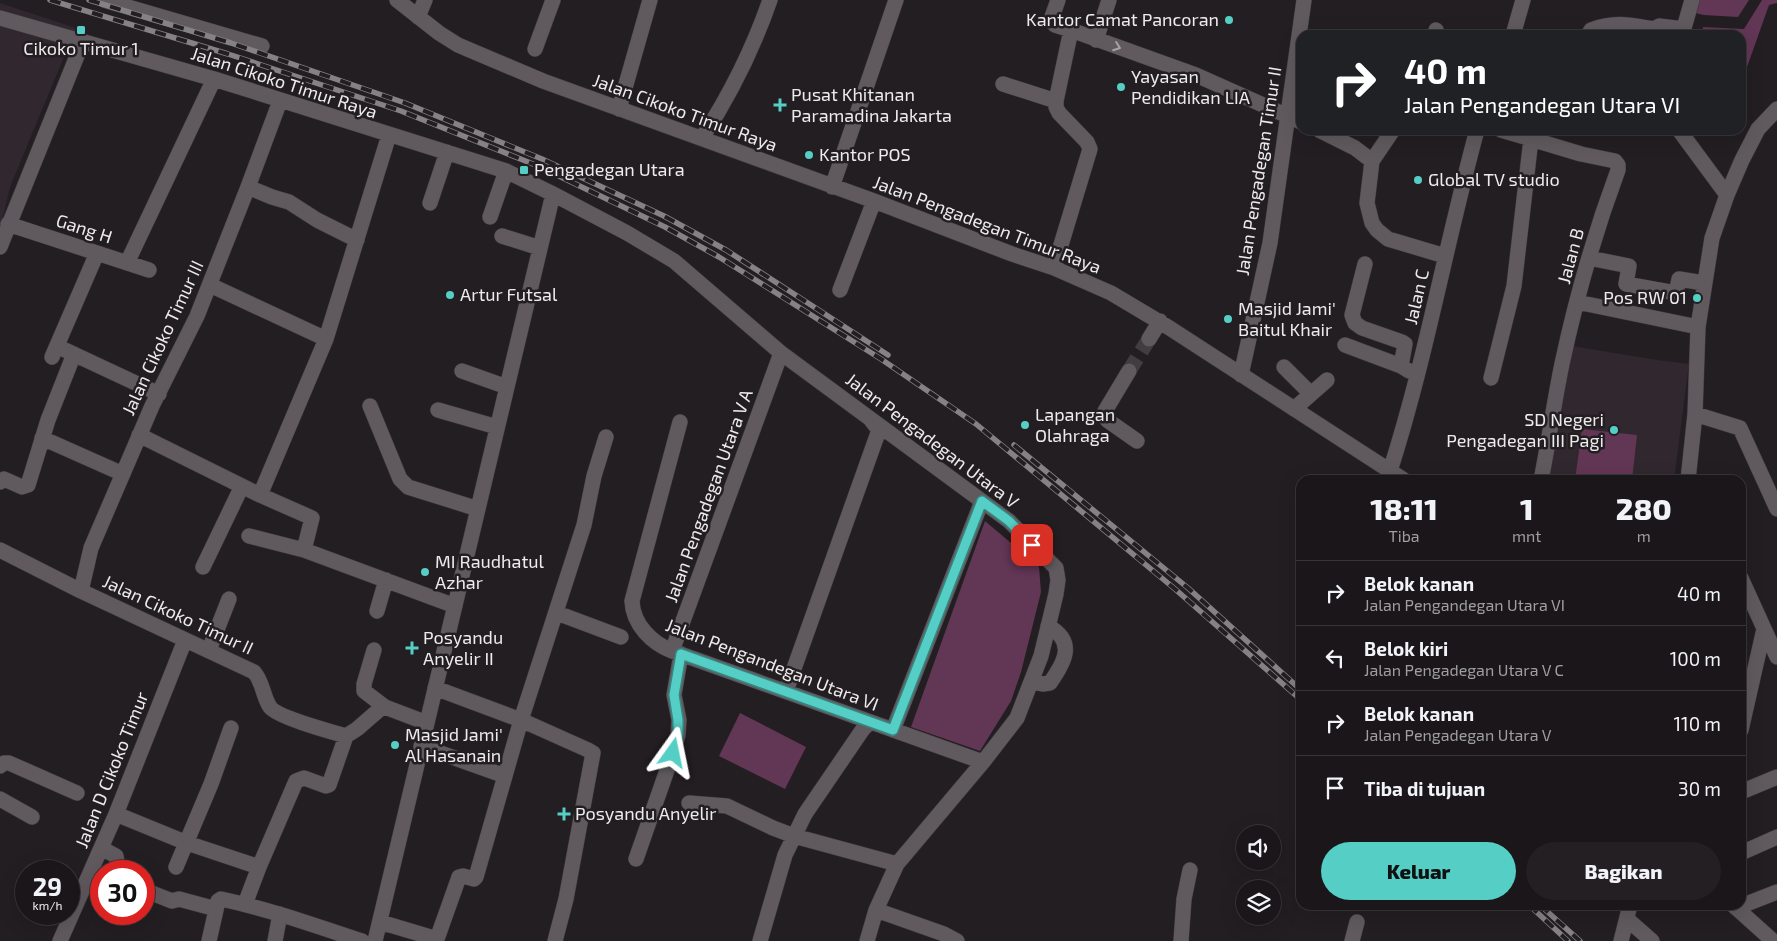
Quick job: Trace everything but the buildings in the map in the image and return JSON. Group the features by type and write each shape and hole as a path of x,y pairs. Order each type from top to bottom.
{"street":[{"path":"104,0 262,46"},
{"name":"Jalan Cikoko Timur Raya","path":"397,0 439,33 458,44 543,81 832,187"},
{"path":"418,17 425,0"},
{"path":"535,49 553,0"},
{"path":"619,109 650,0"},
{"path":"702,138 730,93 759,30 770,0"},
{"path":"832,187 896,0"},
{"path":"1058,0 1052,17 1052,22 1055,25 1196,76 1294,120"},
{"path":"1096,40 1109,0"},
{"name":"Jalan Pengadegan Timur II","path":"1302,30 1304,0"},
{"path":"1514,30 1523,0"},
{"path":"1684,30 1692,0"},
{"name":"Jalan Cikoko Timur Raya","path":"0,18 214,79 447,152 506,171 553,194"},
{"path":"1591,30 1608,24 1626,24 1654,29 1659,26 1675,30"},
{"path":"1054,268 1090,150 1088,142 1059,113 1056,107 1071,30"},
{"path":"0,247 83,42"},
{"path":"127,263 214,79"},
{"path":"1003,84 1056,101"},
{"name":"Jalan Pengadegan Timur II","path":"1241,375 1270,243 1294,120 1296,96"},
{"name":"Jalan Cikoko Timur III","path":"81,591 91,548 139,435 193,325 210,285 280,101"},
{"path":"1689,475 1695,414 1698,327 1712,238 1742,160 1758,129 1777,109"},
{"path":"260,495 326,339 389,135"},
{"path":"1329,135 1355,148 1372,161"},
{"path":"1390,135 1372,161 1367,203 1372,223 1388,239 1445,256"},
{"name":"Jalan C","path":"1390,471 1417,379 1445,256 1476,135"},
{"name":"Jalan B","path":"1518,135 1581,154 1614,161 1618,165 1618,170 1601,215 1562,362 1542,475"},
{"path":"1683,135 1727,195"},
{"path":"1491,378 1514,286 1531,139"},
{"path":"430,203 447,152"},
{"path":"490,217 506,171"},
{"path":"248,187 289,202 316,220 357,240"},
{"name":"Jalan Pengadegan Timur Raya","path":"832,187 1054,268 1110,293 1160,321 1396,475"},
{"path":"375,941 553,194"},
{"name":"Jalan Pengadegan Utara V","path":"553,194 627,232 674,261 781,353 1009,521 1056,568 1058,580 1041,656 1017,718 983,762 897,864 876,910 867,941"},
{"path":"840,290 874,201"},
{"name":"Gang H","path":"8,224 149,270"},
{"path":"502,236 540,248"},
{"path":"97,253 54,352 74,354 159,394"},
{"path":"1589,258 1629,266 1626,284 1676,293 1679,279 1704,283"},
{"path":"1366,264 1352,315 1355,323 1362,328 1405,344 1402,366"},
{"path":"210,285 326,339"},
{"path":"1577,302 1698,327"},
{"path":"1149,339 1160,321"},
{"path":"1345,345 1402,366 1417,379"},
{"name":"Jalan Pengadegan Utara V A","path":"636,859 678,735 674,695 677,653 781,353"},
{"path":"0,482 4,479 22,487 27,486 42,438 74,354"},
{"path":"1284,368 1311,394"},
{"path":"1129,370 1105,411 1105,416 1107,420 1137,441"},
{"path":"462,372 507,387"},
{"path":"1294,409 1327,380"},
{"path":"370,406 403,484 478,509"},
{"path":"438,410 497,427"},
{"path":"1695,414 1740,428 1777,509"},
{"path":"786,692 879,430 870,418"},
{"name":"Jalan Pengandegan Utara VI","path":"680,422 632,601 635,614 648,637 659,646 677,653 983,762"},
{"path":"139,435 260,495 312,518 304,550"},
{"path":"380,922 435,939 438,938 459,877 463,876 474,879 476,877 521,720 584,525 594,476 606,437"},
{"path":"42,438 123,474"},
{"path":"203,567 242,486"},
{"path":"893,730 982,501"},
{"path":"249,536 304,550 455,606"},
{"name":"Jalan Cikoko Timur II","path":"0,550 81,591 254,672 259,677 267,702 274,711 346,736"},
{"path":"377,611 386,580"},
{"path":"1746,589 1777,657"},
{"path":"209,650 228,599"},
{"path":"557,613 621,637"},
{"path":"1032,682 1050,684 1062,666 1066,649 1064,640 1057,631 1048,626"},
{"path":"1746,708 1764,629"},
{"name":"Jalan D Cikoko Timur","path":"60,941 116,814 185,640"},
{"path":"374,650 364,684 364,691 385,708 427,723"},
{"path":"435,688 521,720 590,750 593,756 566,899 555,941"},
{"path":"245,904 296,781 304,778 328,786 346,736 380,709 385,708"},
{"path":"760,941 785,855 805,814 863,729 870,722"},
{"path":"176,867 232,728"},
{"path":"421,746 505,776"},
{"path":"0,766 4,763 9,763 77,793"},
{"path":"1746,790 1777,777"},
{"path":"0,799 32,816"},
{"path":"690,803 727,806 772,828 794,836 897,864"},
{"path":"116,814 187,843 259,867"},
{"path":"1746,850 1777,837"},
{"path":"101,848 116,856 117,860"},
{"path":"1181,941 1190,870"},
{"path":"1746,903 1777,892"},
{"path":"155,894 172,901 179,899 218,904 245,904 362,941"},
{"path":"209,941 218,904"},
{"path":"876,910 944,934 957,941"},
{"path":"1738,910 1773,941"},
{"path":"1621,941 1628,912"},
{"path":"1628,912 1652,941"},
{"path":"275,941 280,914"},
{"path":"1352,941 1357,922"}],"shaded area":[{"path":"1700,0 1749,0 1738,17 1695,13"},
{"path":"1762,0 1777,0 1777,3 1769,5 1746,70 1746,30 1703,30 1703,27 1744,29"},
{"path":"0,3 76,28 10,187 0,230"},
{"name":"SD Negeri Pengadegan III Pagi","path":"1560,344 1689,364 1675,475 1543,475"},
{"path":"1582,429 1637,435 1633,475 1576,475"},
{"path":"985,521 1039,567 1041,592 1021,672 1011,701 980,751 911,727"},
{"path":"740,713 806,747 785,789 719,756"}],"tunnel":[{"path":"1129,371 1149,339"}],"railway":[{"path":"50,0 228,54 401,111 538,166 665,227 719,257 881,359 976,424 1175,589 1296,696"},
{"path":"89,0 231,43 405,103 542,159 664,216 726,250 888,355"},
{"path":"1014,445 1188,588 1296,685"},
{"path":"1534,910 1568,941"},
{"path":"1546,910 1580,941"}],"place":[{"name":"Kantor Camat Pancoran","path":"1229,20"},
{"name":"Cikoko Timur 1","path":"81,30"},
{"name":"Yayasan Pendidikan LIA","path":"1121,87"},
{"name":"Pusat Khitanan Paramadina Jakarta","path":"780,105"},
{"name":"Kantor POS","path":"809,155"},
{"name":"Pengadegan Utara","path":"524,170"},
{"name":"Global TV studio","path":"1418,180"},
{"name":"Artur Futsal","path":"450,295"},
{"name":"Pos RW 01","path":"1697,298"},
{"name":"Masjid Jami' Baitul Khair","path":"1228,319"},
{"name":"Lapangan Olahraga","path":"1025,425"},
{"name":"SD Negeri Pengadegan III Pagi","path":"1614,430"},
{"name":"MI Raudhatul Azhar","path":"425,572"},
{"name":"Posyandu Anyelir II","path":"412,648"},
{"name":"Masjid Jami' Al Hasanain","path":"395,745"},
{"name":"Posyandu Anyelir","path":"564,814"}],"route":[{"path":"673,753 678,735 674,695 681,654 893,730 982,501 1009,521 1032,545"}]}
